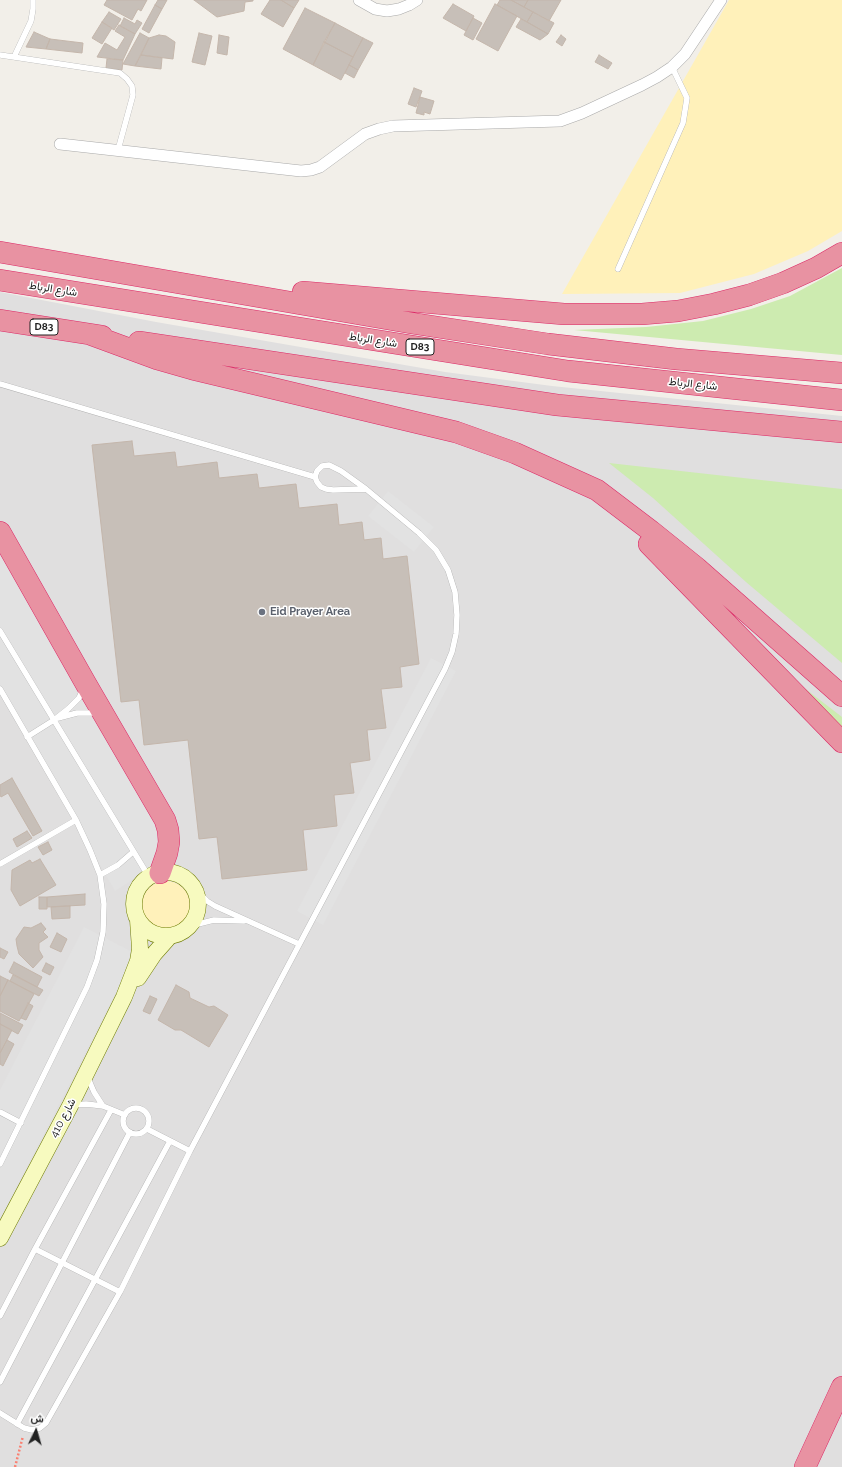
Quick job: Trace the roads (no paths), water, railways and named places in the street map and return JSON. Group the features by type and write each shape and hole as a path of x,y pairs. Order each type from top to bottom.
{"highway":[{"path":"0,252 411,323 548,344 676,359 842,373"},
{"path":"172,281 564,314 642,314 678,311 749,295 783,283 816,268 842,253"},
{"name":"شارع الرباط","path":"0,280 568,371 842,400"},
{"name":"D83","path":"0,320 557,405 842,432"},
{"path":"89,334 157,359 192,369 456,432 515,453 597,490 651,531 696,568 842,696"},
{"path":"597,490 842,742"},
{"path":"0,532 165,820 169,842 167,853 154,875"},
{"path":"805,1467 842,1387"},
{"path":"817,1442 842,1404"}],"street":[{"path":"358,0 375,9 387,11 399,9 417,0"},
{"path":"60,144 292,171 311,170 320,167 365,134 379,128 393,126 560,121 582,113 642,85 672,67 685,54 720,0"},
{"path":"170,872 180,875 194,888 198,898 198,908 195,918 190,926 181,933 170,936 158,935 147,929 138,920 135,909 135,896 140,886 154,875 170,872"},
{"name":"شارع 410","path":"0,1238 70,1106 124,997 138,961 140,949 138,920"},
{"name":"شارع 410","path":"124,997 154,954 170,936"}],"lane":[{"path":"14,57 31,21 33,0"},
{"path":"0,55 120,73 127,78 132,86 133,95 118,150"},
{"path":"618,269 683,123 687,98 672,67"},
{"path":"0,384 315,477"},
{"path":"0,1413 24,1428 32,1430 40,1428 46,1423 120,1292 190,1151 445,669 452,652 456,634 457,616 455,592 448,570 436,550 419,533 366,489 341,471 328,464 322,466 317,471 315,477 316,482 326,489 366,489"},
{"path":"0,631 133,852 154,875"},
{"path":"27,737 54,720 79,698 86,684"},
{"path":"0,689 76,820 100,875 104,904 103,932 97,960 87,987 0,1164"},
{"path":"54,720 77,713 95,712 104,714"},
{"path":"0,864 76,820"},
{"path":"100,875 118,865 133,852"},
{"path":"194,888 215,906 299,944"},
{"path":"190,926 214,920 250,921"},
{"path":"86,1073 94,1092 103,1106"},
{"path":"70,1106 86,1104 103,1106 125,1115"},
{"path":"136,1108 145,1111 149,1119 147,1128 139,1134 130,1132 126,1129 124,1124 125,1115 131,1109 136,1108"},
{"path":"0,1316 111,1110"},
{"path":"0,1112 21,1123"},
{"path":"147,1128 190,1151"},
{"path":"0,1382 130,1132"},
{"path":"17,1424 96,1280 170,1140"},
{"path":"35,1249 120,1292"}],"place":[{"name":"Eid Prayer Area","path":"262,612"}]}
